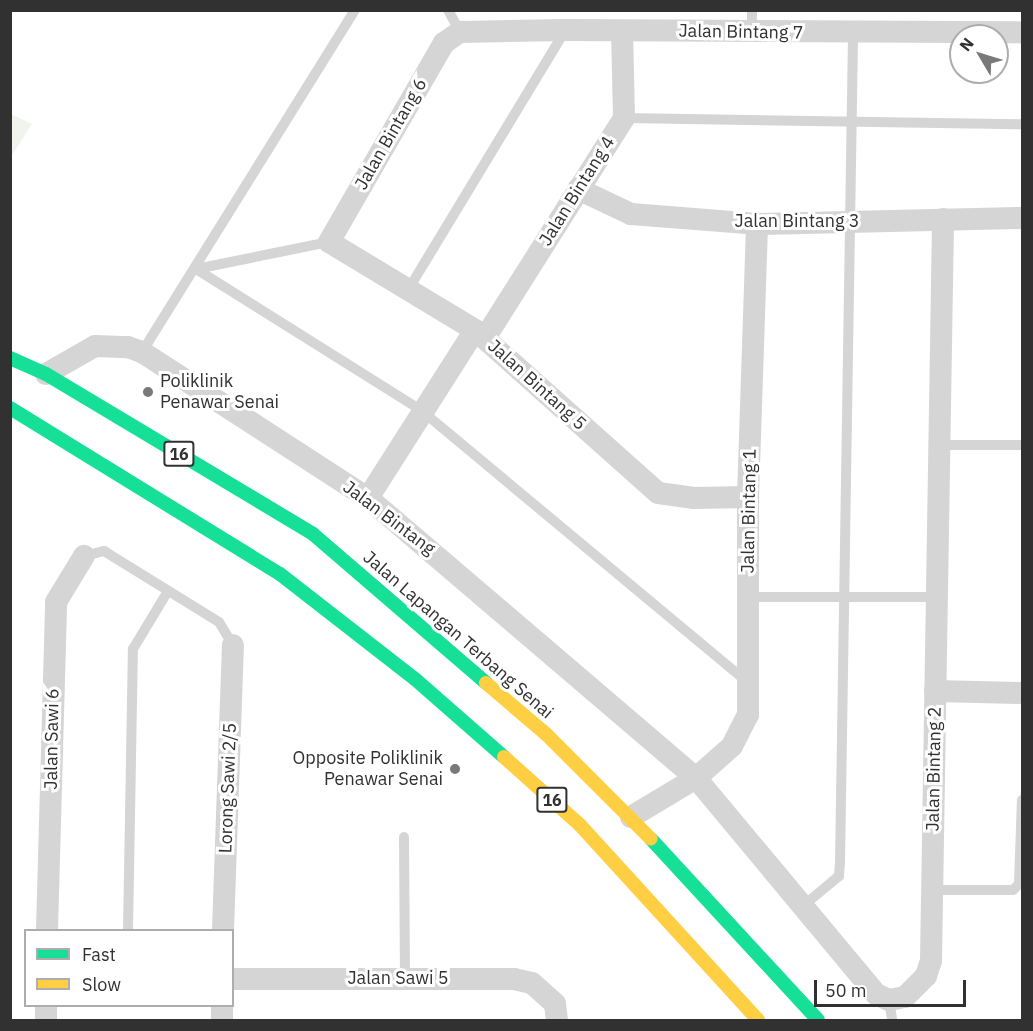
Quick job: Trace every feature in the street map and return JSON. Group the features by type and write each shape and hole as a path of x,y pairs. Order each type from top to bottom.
{"highway":[{"path":"10,344 46,374"},
{"name":"Jalan Lapangan Terbang Senai","path":"10,358 46,374 313,534 490,683 631,817 818,1020"},
{"name":"16","path":"10,408 116,470 280,574 470,725 585,831 758,1020"},
{"path":"21,433 116,470"}],"street":[{"name":"Jalan Bintang 7","path":"460,32 622,31 752,21 853,33 1023,32"},
{"name":"Jalan Bintang 4","path":"368,498 422,411 480,334 624,118 622,31"},
{"name":"Jalan Bintang 6","path":"329,242 444,43 460,32"},
{"name":"Jalan Bintang 3","path":"578,189 631,214 756,224 1023,218"},
{"name":"Jalan Bintang 2","path":"696,778 891,1010 926,976 931,962 943,219"},
{"name":"Jalan Bintang 1","path":"631,817 696,778 732,746 748,715 748,497 756,224"},
{"name":"Jalan Bintang 5","path":"329,242 480,334 658,493 694,498 748,497"},
{"name":"Jalan Bintang","path":"46,374 95,346 128,347 142,352 368,498 696,778"},
{"name":"Jalan Sawi 6","path":"47,929 56,602 84,556"},
{"name":"Lorong Sawi 2/5","path":"223,929 233,645"},
{"path":"935,691 1023,693"},
{"name":"Jalan Sawi 5","path":"234,979 405,976 514,979 532,983 556,1012"}],"lane":[{"path":"142,352 196,269 355,10"},
{"path":"448,10 460,32"},
{"path":"408,290 565,30"},
{"path":"803,906 839,876 846,597 848,221 853,33"},
{"path":"624,118 852,124 1023,124"},
{"path":"196,269 329,242"},
{"path":"196,269 422,411 749,684"},
{"path":"939,446 1023,445"},
{"path":"84,556 104,551 219,622 233,645"},
{"path":"128,929 133,649 168,591"},
{"path":"748,597 937,597"},
{"path":"932,890 1013,890 1020,884 1023,800"},
{"path":"404,837 405,976"}],"shaded area":[{"path":"11,114 32,124 11,157"}],"traffic: fast":[{"path":"10,358 46,374 313,534 486,683"},
{"path":"10,408 280,574 415,679 504,757"},
{"path":"651,839 818,1020"}],"traffic: slow":[{"path":"486,683 546,734 651,839"},
{"path":"504,757 580,825 758,1020"}],"place":[{"name":"Poliklinik Penawar Senai","path":"148,392"},
{"name":"Opposite Poliklinik Penawar Senai","path":"455,769"}]}
